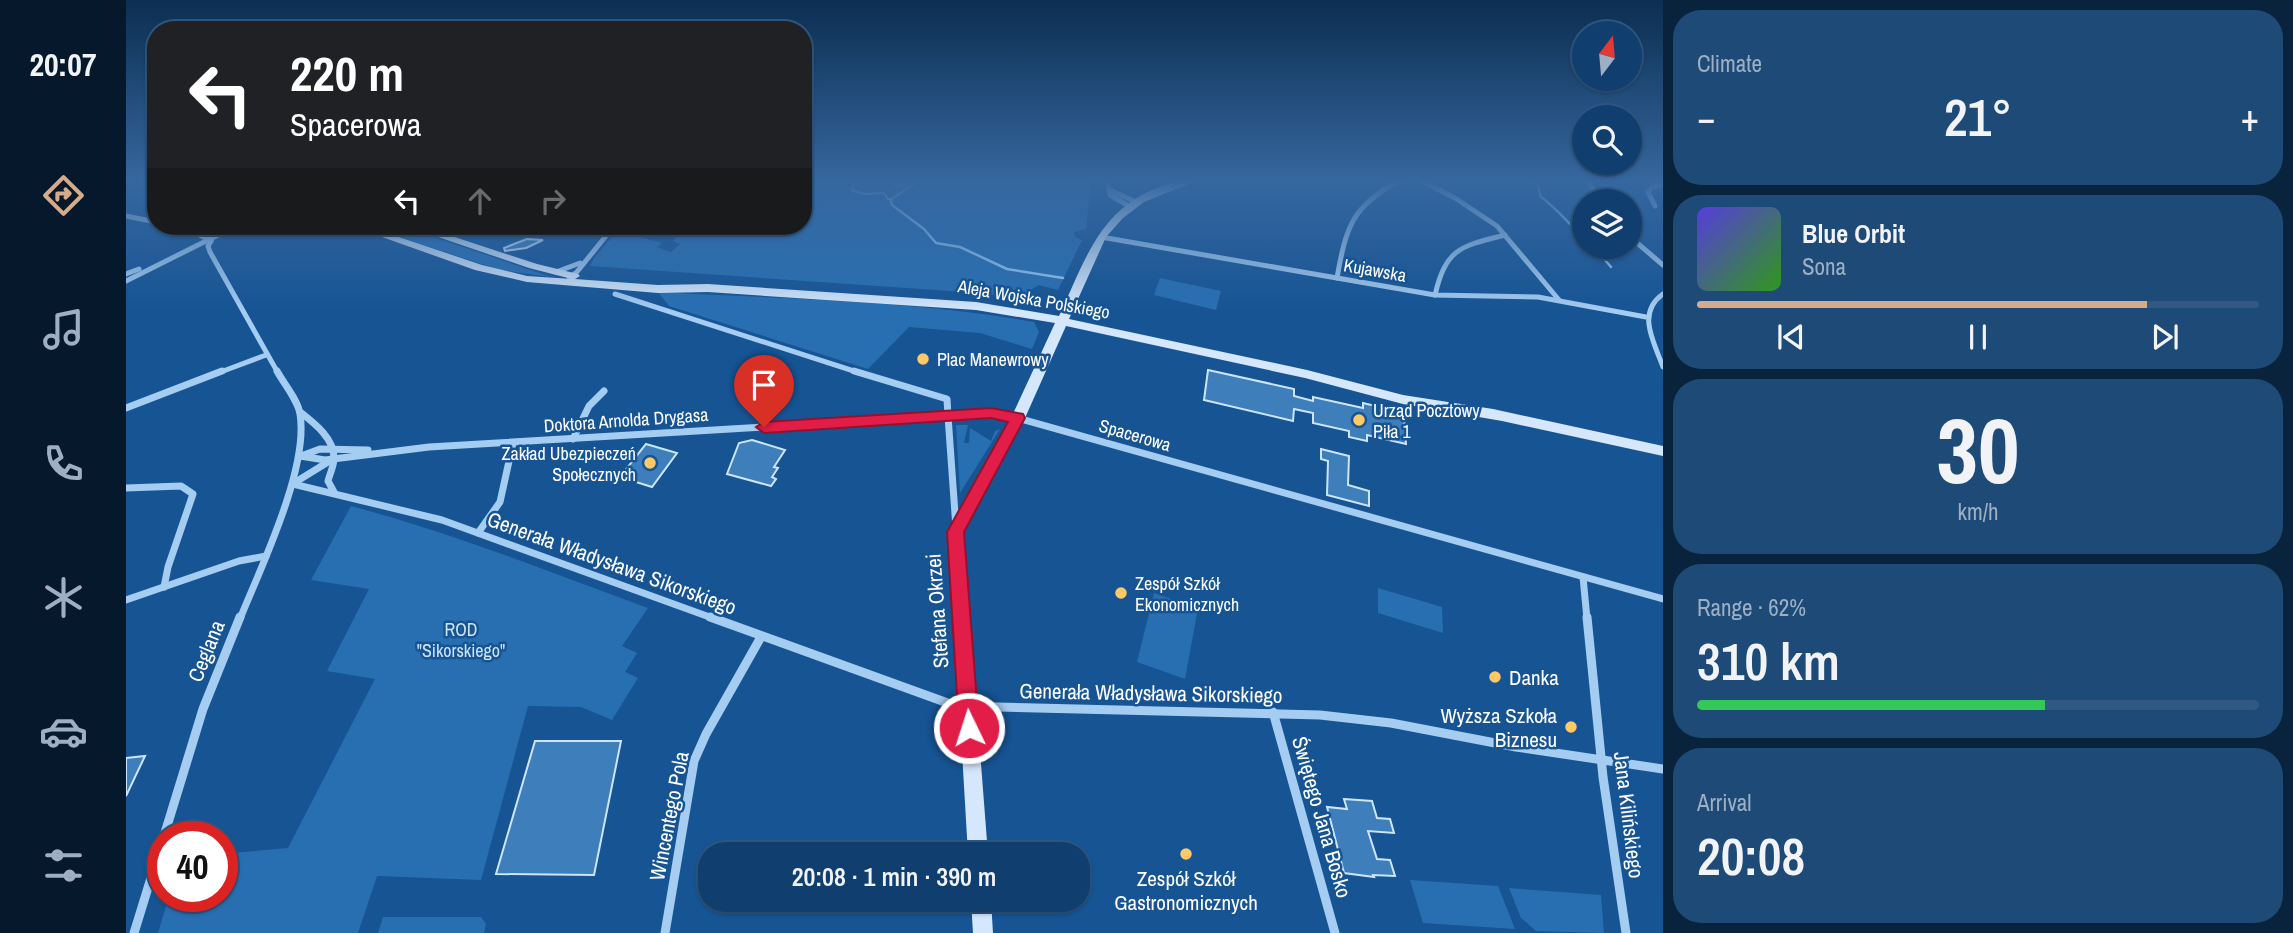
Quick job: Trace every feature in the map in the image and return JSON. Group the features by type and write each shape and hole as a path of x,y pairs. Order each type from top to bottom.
{"main road":[{"name":"Stefana Okrzei","path":"977,842 956,532 1018,418 1061,320 1101,237 1110,225"},
{"name":"Aleja Wojska Polskiego","path":"383,235 488,270 658,289 708,288"},
{"name":"Aleja Wojska Polskiego","path":"436,235 553,277 573,275 708,288 966,304 1061,320 1307,374 1410,400 1501,416 1663,451"},
{"path":"982,912 983,933"}],"street":[{"path":"1337,278 1345,242 1353,225"},
{"path":"1492,225 1505,234 1560,301"},
{"path":"1435,295 1446,259 1453,250 1505,234"},
{"path":"200,235 211,241"},
{"path":"126,281 221,235"},
{"path":"573,275 606,235"},
{"name":"Kujawska","path":"1101,237 1435,295 1538,297 1646,317"},
{"path":"126,274 183,248 211,241"},
{"path":"211,241 208,246 210,252 266,355 300,412 315,424 333,449 334,459 328,479 334,492"},
{"path":"1642,247 1663,265"},
{"path":"553,277 581,263"},
{"path":"615,294 819,361 947,399 948,416"},
{"path":"1663,294 1650,303 1646,317 1663,367"},
{"path":"126,408 266,355"},
{"path":"573,439 589,406 604,391"},
{"name":"Ceglana","path":"168,821 203,709 293,484 300,456 300,412"},
{"name":"Spacerowa","path":"948,416 991,413 1018,418 1663,599"},
{"name":"Doktora Arnolda Drygasa","path":"300,456 316,450 390,450 948,416"},
{"name":"Stefana Okrzei","path":"948,416 956,532"},
{"path":"478,533 500,502 513,443"},
{"name":"Doktora Arnolda Drygasa","path":"334,459 390,450"},
{"path":"300,456 313,460 334,459"},
{"path":"293,484 334,459"},
{"name":"Generała Władysława Sikorskiego","path":"293,484 425,514 942,702 968,707 1273,712 1391,723 1516,747 1663,769"},
{"path":"126,488 181,486 193,494 167,567 164,587"},
{"path":"126,600 246,559 266,556"},
{"name":"Jana Kilińskiego","path":"1583,577 1602,759 1626,933"},
{"name":"Wincentego Pola","path":"665,933 694,761 706,734 761,637"},
{"name":"Świętego Jana Bosko","path":"1273,712 1335,933"},
{"name":"Ceglana","path":"134,933 147,890"}],"green space":[{"path":"812,225 1086,225 1086,229 1074,232 1075,237 1082,240 1058,290 1039,285 1032,289 1028,300 979,293 590,266 614,235 632,235 662,243 657,247 671,252 680,244 673,241 677,235 812,235"},
{"path":"393,235 427,235 551,277 500,270"},
{"path":"1160,278 1221,291 1216,310 1154,295"},
{"path":"658,292 846,301 941,309 1034,322 1039,332 1032,349 980,333 909,327 868,369 669,306"},
{"path":"956,425 968,425 964,443 969,443 970,428 991,441 995,431 1000,429 960,493"},
{"name":"ROD \"Sikorskiego\"","path":"351,506 389,517 464,541 648,608 622,646 637,653 625,672 638,678 612,720 581,707 528,706 481,880 377,876 358,933 158,933 164,912 238,912 238,853 288,848 375,679 327,671 369,589 311,580"},
{"path":"1378,588 1442,607 1443,633 1378,613"},
{"path":"1154,593 1198,608 1185,679 1137,662"},
{"path":"1410,880 1498,886 1515,929 1423,923"},
{"path":"1509,888 1601,895 1604,933 1536,931 1521,918"},
{"path":"383,917 481,917 486,924 484,933 378,933"}],"building":[{"path":"527,239 543,240 526,248 505,251 504,248"},
{"path":"1208,370 1294,389 1294,396 1313,401 1313,397 1363,408 1363,403 1384,408 1384,413 1404,418 1406,444 1367,435 1367,441 1349,437 1349,431 1313,423 1313,413 1294,409 1293,421 1204,400"},
{"path":"752,440 785,450 774,467 778,468 772,477 776,479 771,486 727,474 739,443"},
{"name":"Zakład Ubezpieczeń Społecznych","path":"646,444 677,453 652,487 620,477"},
{"path":"1321,449 1349,456 1348,485 1369,491 1369,506 1327,495 1328,461 1321,459"},
{"path":"535,741 621,741 594,875 496,874"},
{"path":"145,756 126,796 126,758"},
{"path":"1344,799 1372,801 1377,818 1390,819 1394,833 1368,831 1377,859 1390,860 1395,876 1373,875 1374,877 1344,873 1327,807 1347,809"}],"waterway":[{"path":"918,225 936,243 960,247 1007,269 1063,278"},
{"path":"1604,259 1611,267"}],"place":[{"name":"Plac Manewrowy","path":"923,359"},
{"name":"Urząd Pocztowy Piła 1","path":"1359,420"},
{"name":"Zakład Ubezpieczeń Społecznych","path":"650,463"},
{"name":"Zespół Szkół Ekonomicznych","path":"1121,593"},
{"name":"Danka","path":"1495,677"},
{"name":"Wyższa Szkoła Biznesu","path":"1571,727"},
{"name":"Zespół Szkół Gastronomicznych","path":"1186,854"}],"route":[{"path":"764,427 991,413 1018,418 956,532 969,728"}]}
